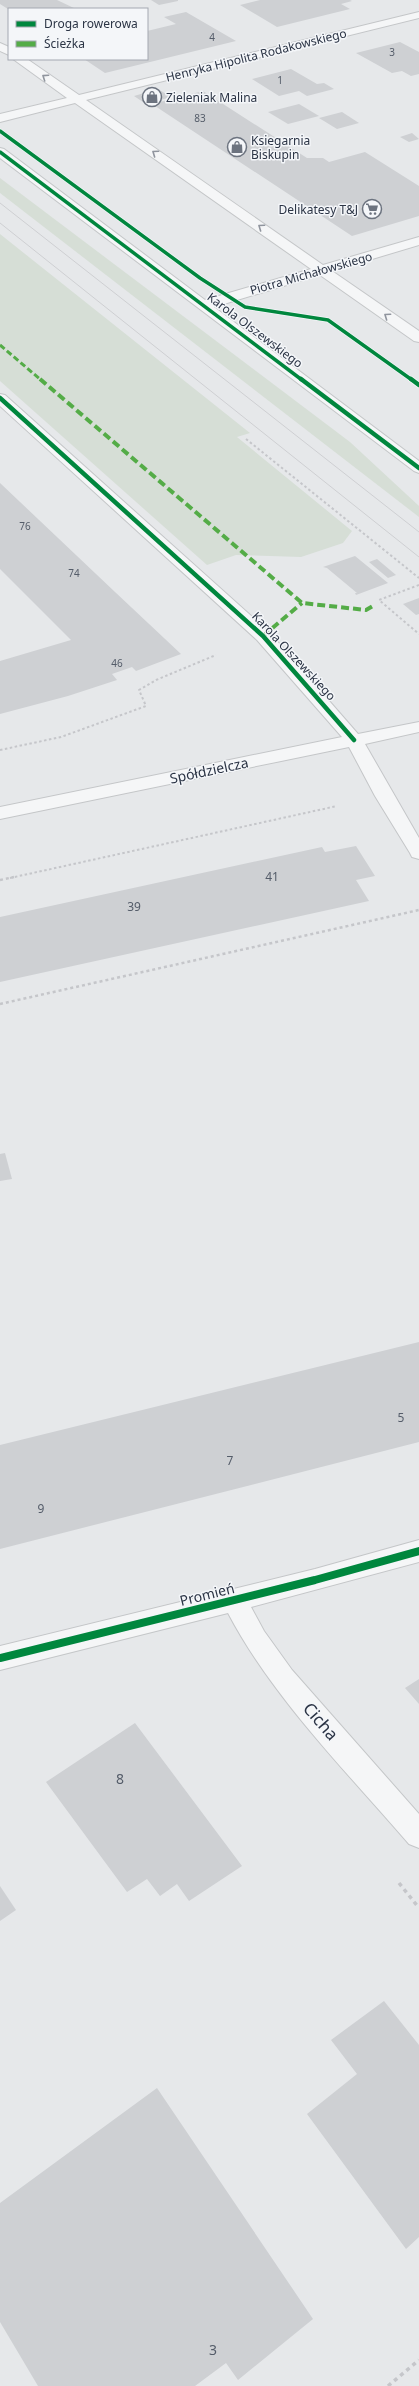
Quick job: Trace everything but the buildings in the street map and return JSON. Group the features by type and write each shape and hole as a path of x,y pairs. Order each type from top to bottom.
{"street":[{"name":"Henryka Hipolita Rodakowskiego","path":"0,118 419,15"},
{"path":"20,60 419,338"},
{"name":"Karola Olszewskiego","path":"0,152 419,468"},
{"name":"Piotra Michałowskiego","path":"204,305 419,242"},
{"name":"Karola Olszewskiego","path":"0,398 263,636 354,740 384,796 419,853"},
{"name":"Spółdzielcza","path":"0,813 419,727"},
{"name":"Promień","path":"0,1658 315,1580 419,1552"},
{"name":"Cicha","path":"234,1599 255,1639 283,1678 419,1835"}],"path":[{"path":"246,439 419,578"},
{"path":"419,584 379,600 419,634"},
{"path":"0,750 60,737 146,706 139,690 156,680 263,636"},
{"path":"0,880 384,796"},
{"path":"0,1004 419,910"},
{"path":"388,2386 419,2360"}],"shaded area":[{"path":"0,178 350,442 419,506 419,517 0,193"},
{"path":"0,234 250,433 237,437 352,531 343,543 301,557 236,555 207,565 0,381"}],"tram line":[{"path":"0,203 419,532"},
{"path":"0,223 419,557"}],"marked path":[{"path":"0,345 302,603 366,610 373,606"},
{"path":"263,636 302,603"}],"cycle path":[{"path":"0,131 200,278 245,307 328,320 419,385"},
{"path":"0,152 419,468"},
{"path":"0,398 263,636 354,740"},
{"path":"0,1658 315,1580 419,1551"}],"place":[{"name":"Zieleniak Malina","path":"152,97"},
{"name":"Ksiegarnia Biskupin","path":"237,147"},
{"name":"Delikatesy T&J","path":"372,209"}]}
